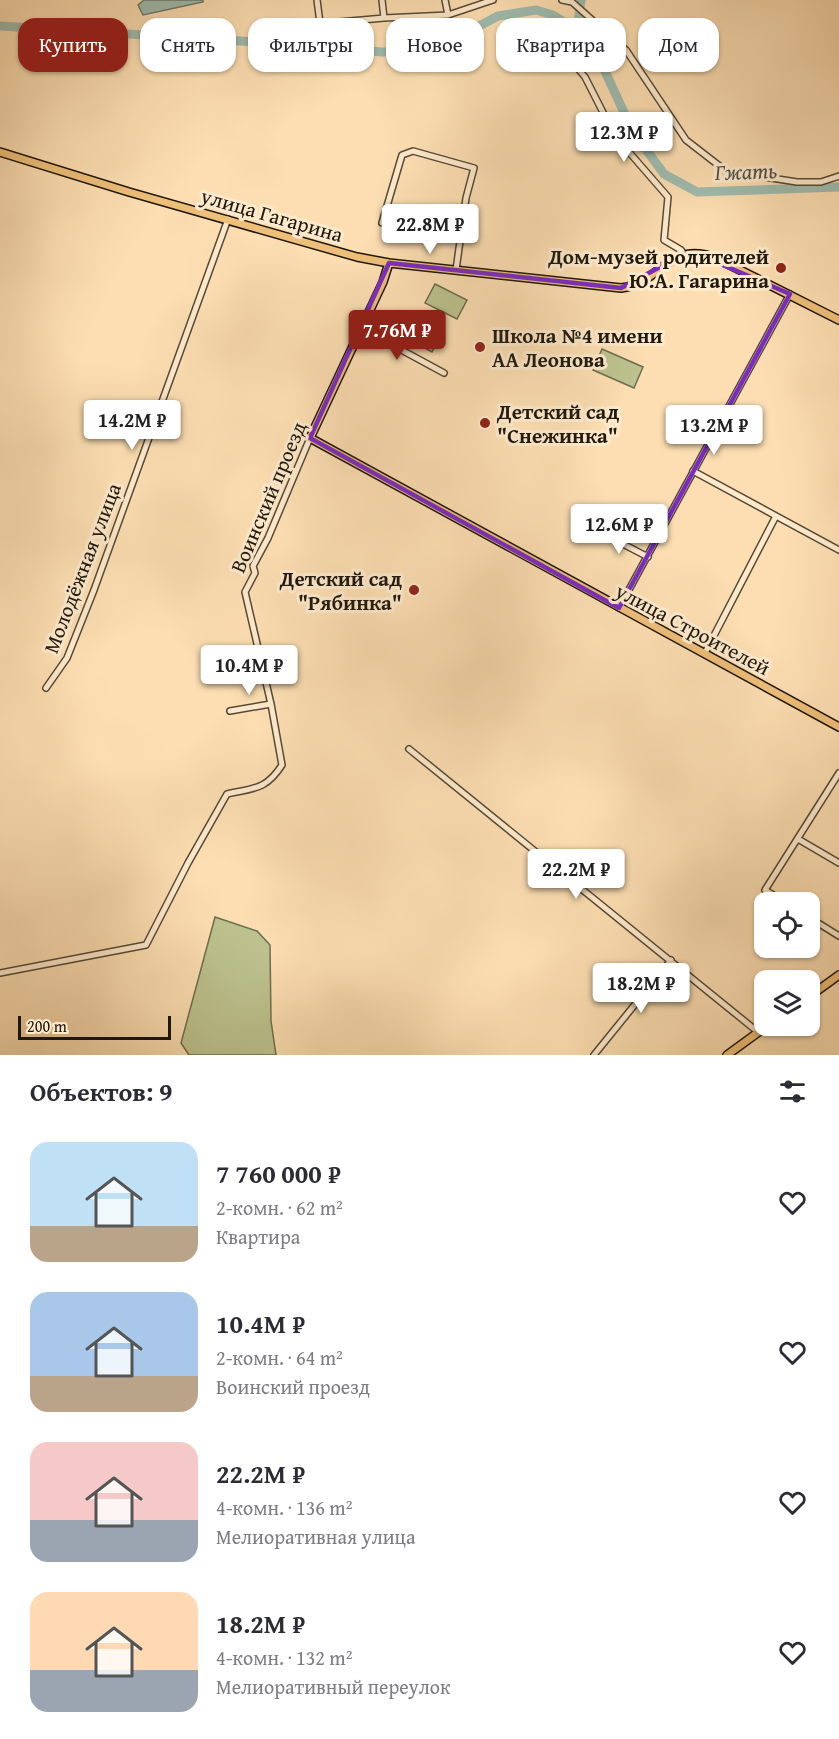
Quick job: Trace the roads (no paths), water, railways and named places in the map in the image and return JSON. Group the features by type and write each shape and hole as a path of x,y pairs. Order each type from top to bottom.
{"main road":[{"name":"улица Гагарина","path":"0,152 129,192 357,257 389,263 621,288 637,283 684,254"},
{"path":"684,254 708,255 839,320"},
{"name":"Воинский проезд","path":"310,438 383,282 389,263"},
{"name":"улица Строителей","path":"310,438 839,727"},
{"path":"820,989 839,975"},
{"path":"727,1055 754,1035"}],"street":[{"path":"317,0 319,18"},
{"path":"382,0 384,18"},
{"path":"446,0 448,15"},
{"path":"374,19 448,15 493,0"},
{"path":"562,0 572,1 626,50 686,140 726,171 798,182 821,182 839,176"},
{"path":"581,72 615,136 668,197 664,240 684,254"},
{"path":"381,223 402,155 413,151 474,168 466,198 456,270"},
{"name":"Молодёжная улица","path":"46,688 67,658 94,590 228,219"},
{"path":"619,608 790,294"},
{"path":"361,328 444,373"},
{"name":"Воинский проезд","path":"0,973 146,945 227,794 264,785 273,778 282,765 271,704 245,592 255,573 254,566 310,438"},
{"path":"693,471 839,550"},
{"path":"705,653 776,516"},
{"path":"600,532 648,557"},
{"path":"230,711 271,704"},
{"path":"409,749 754,1029"},
{"path":"768,892 765,890 839,773"},
{"path":"798,839 839,863"},
{"path":"820,924 839,936"},
{"path":"594,1055 671,960"}],"waterway":[{"path":"579,18 581,0"},
{"name":"Гжать","path":"0,26 322,46 381,52 432,51 498,16 536,10 553,15 577,30 598,56 633,132 664,174 697,192 839,187"}],"place":[{"name":"Дом-музей родителей Ю.А. Гагарина","path":"781,268"},
{"name":"Школа №4 имени АА Леонова","path":"480,347"},
{"name":"Детский сад \"Снежинка\"","path":"485,423"},
{"name":"Детский сад \"Рябинка\"","path":"414,590"}]}
